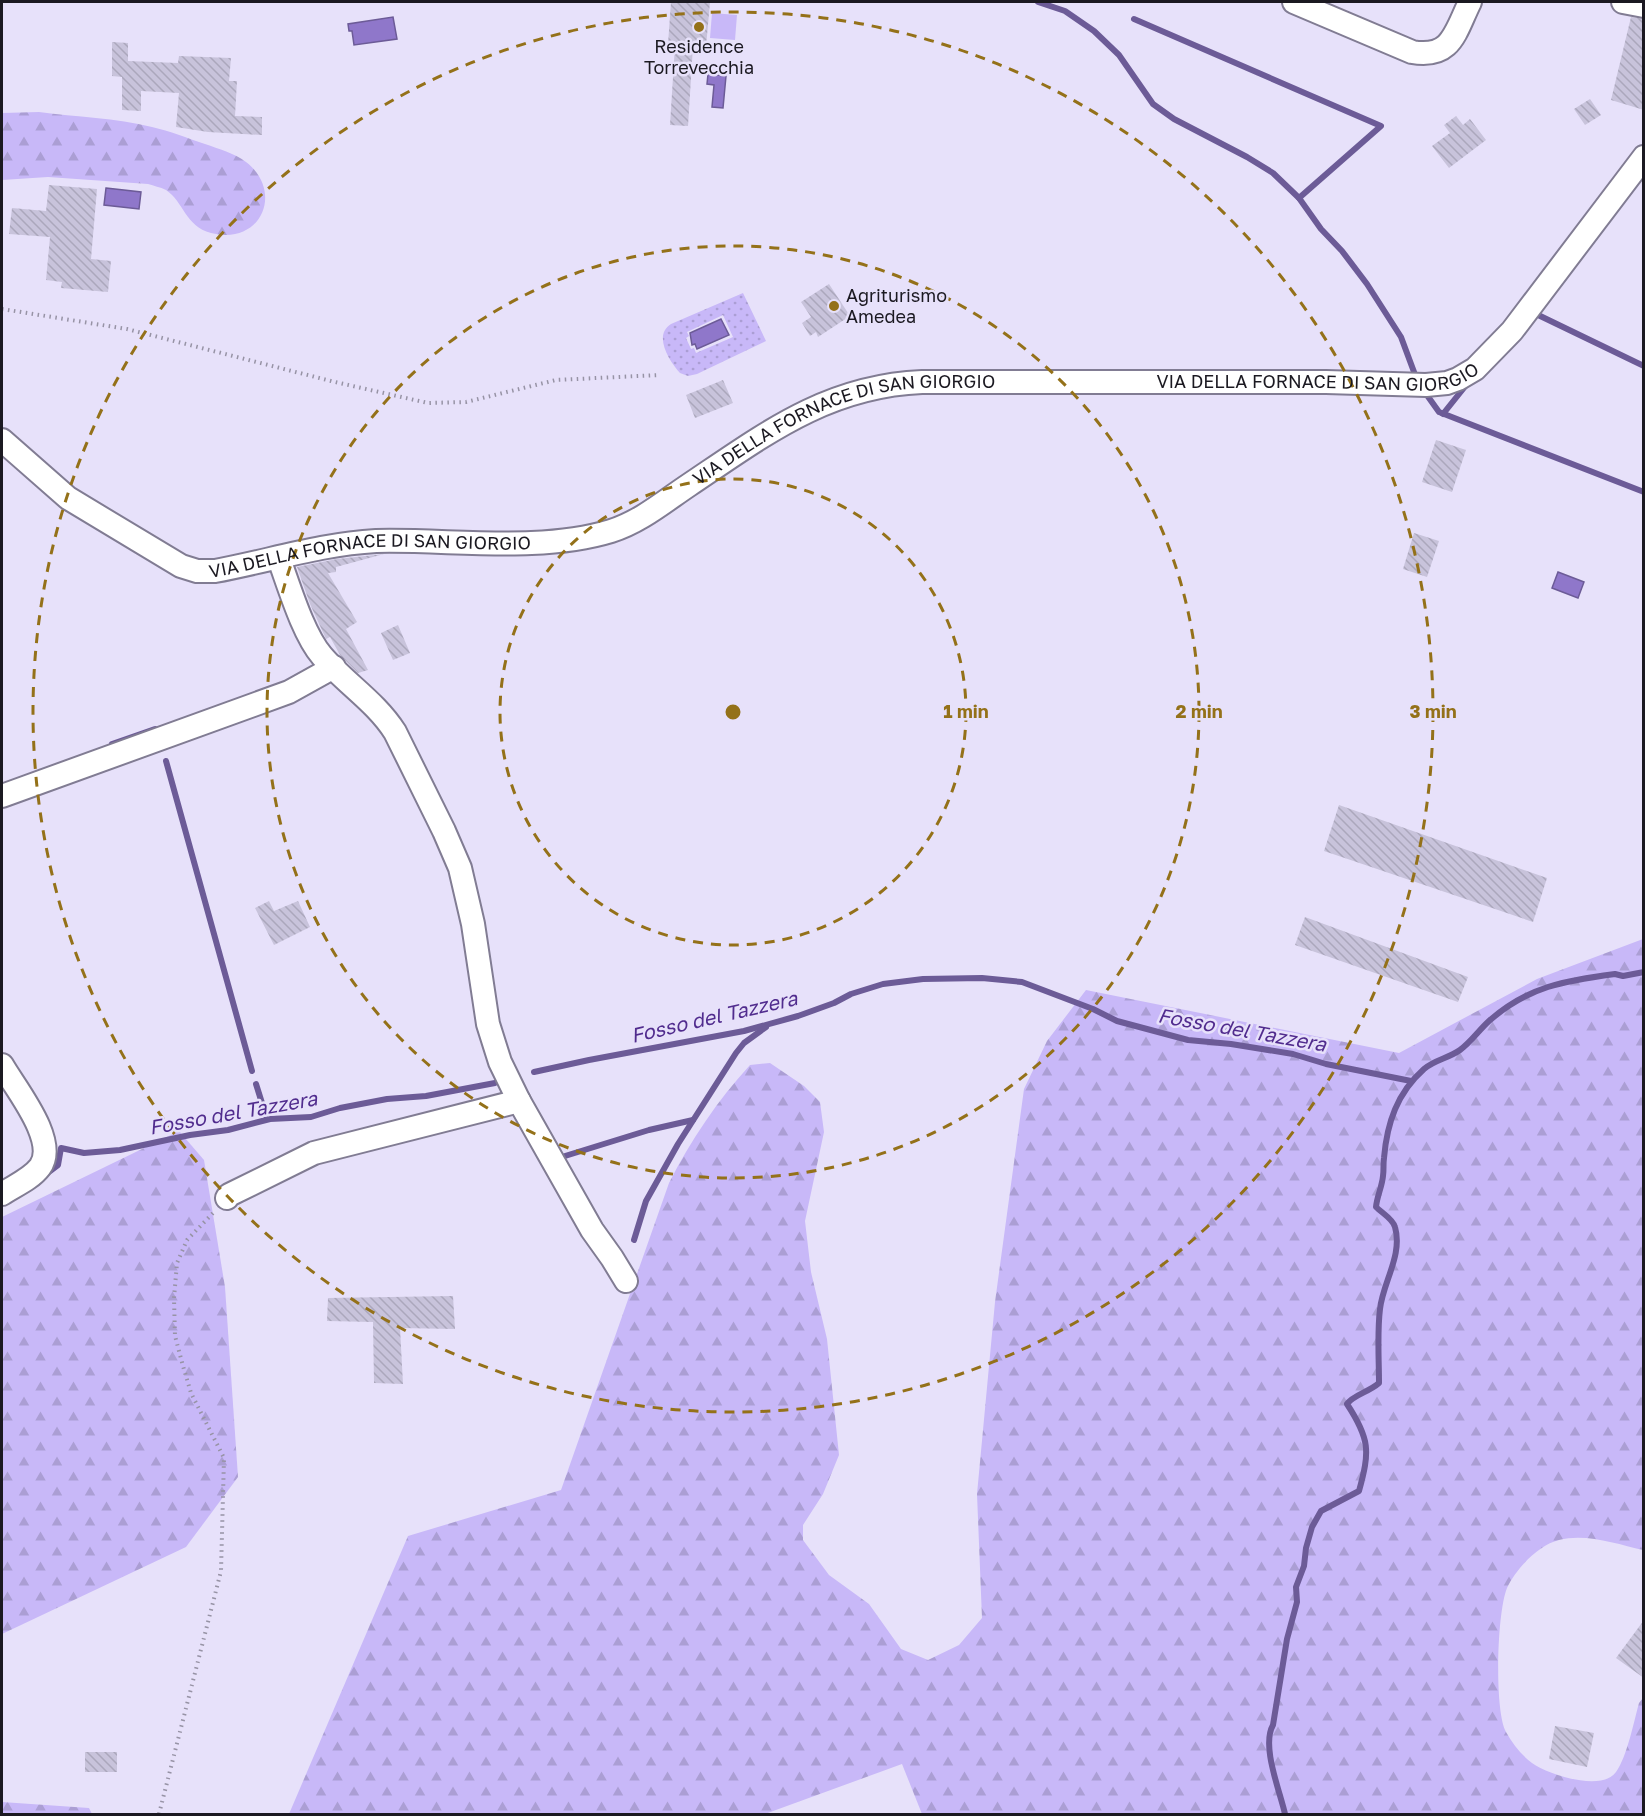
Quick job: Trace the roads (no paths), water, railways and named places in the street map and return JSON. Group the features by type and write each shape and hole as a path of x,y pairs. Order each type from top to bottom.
{"street":[{"path":"1294,2 1412,52 1429,54 1448,44 1470,2"},
{"path":"1623,2 1644,6"},
{"name":"VIA DELLA FORNACE DI SAN GIORGIO","path":"2,440 68,498 181,566 205,572 279,558 316,548 362,542 512,543 570,539 606,532 639,519 747,444 797,416 839,398 890,384 922,382 1326,382 1426,385 1447,383 1475,369 1512,331 1644,157"},
{"path":"279,558 308,633 322,656 380,711 391,725 452,847 467,891 493,1043 519,1101 592,1230 626,1281"},
{"path":"2,796 289,692 334,667"},
{"path":"2,1065 40,1129 45,1148 41,1166 2,1194"},
{"path":"227,1198 314,1153 519,1101"}],"waterway":[{"path":"1038,2 1065,11 1094,31 1119,55 1153,104 1174,119 1273,173 1299,198 1321,229 1342,251 1367,284 1401,337 1417,380"},
{"path":"1134,19 1381,126 1299,198"},
{"path":"1532,316 1534,313 1644,366"},
{"path":"1443,414 1467,384"},
{"path":"1424,391 1439,412 1644,492"},
{"path":"112,744 155,729"},
{"path":"166,761 252,1071"},
{"path":"1285,1814 1270,1756 1270,1734 1287,1639 1297,1602 1296,1587 1304,1566 1312,1527 1321,1511 1359,1491 1365,1465 1364,1436 1347,1404 1379,1383 1380,1309 1395,1258 1397,1237 1392,1221 1376,1207 1388,1133 1395,1109 1407,1088 1424,1069 1460,1050 1489,1021 1518,1000 1548,987 1579,979 1644,972"},
{"name":"Fosso del Tazzera","path":"534,1072 744,1031 798,1016 851,994 883,984 923,979 982,978 1022,982 1093,1009 1117,1021 1188,1040 1293,1054 1326,1064 1411,1081"},
{"path":"634,1240 646,1201 678,1144 736,1053 744,1043 766,1027"},
{"name":"Fosso del Tazzera","path":"46,1174 58,1165 61,1148 84,1153 120,1150 190,1135 228,1130 270,1119 311,1117 340,1108 387,1099 426,1096 495,1083"},
{"path":"256,1084 267,1119"},
{"path":"565,1156 649,1130 693,1120"}],"place":[{"name":"Residence Torrevecchia","path":"699,27"},
{"name":"Agriturismo Amedea","path":"834,306"}]}
